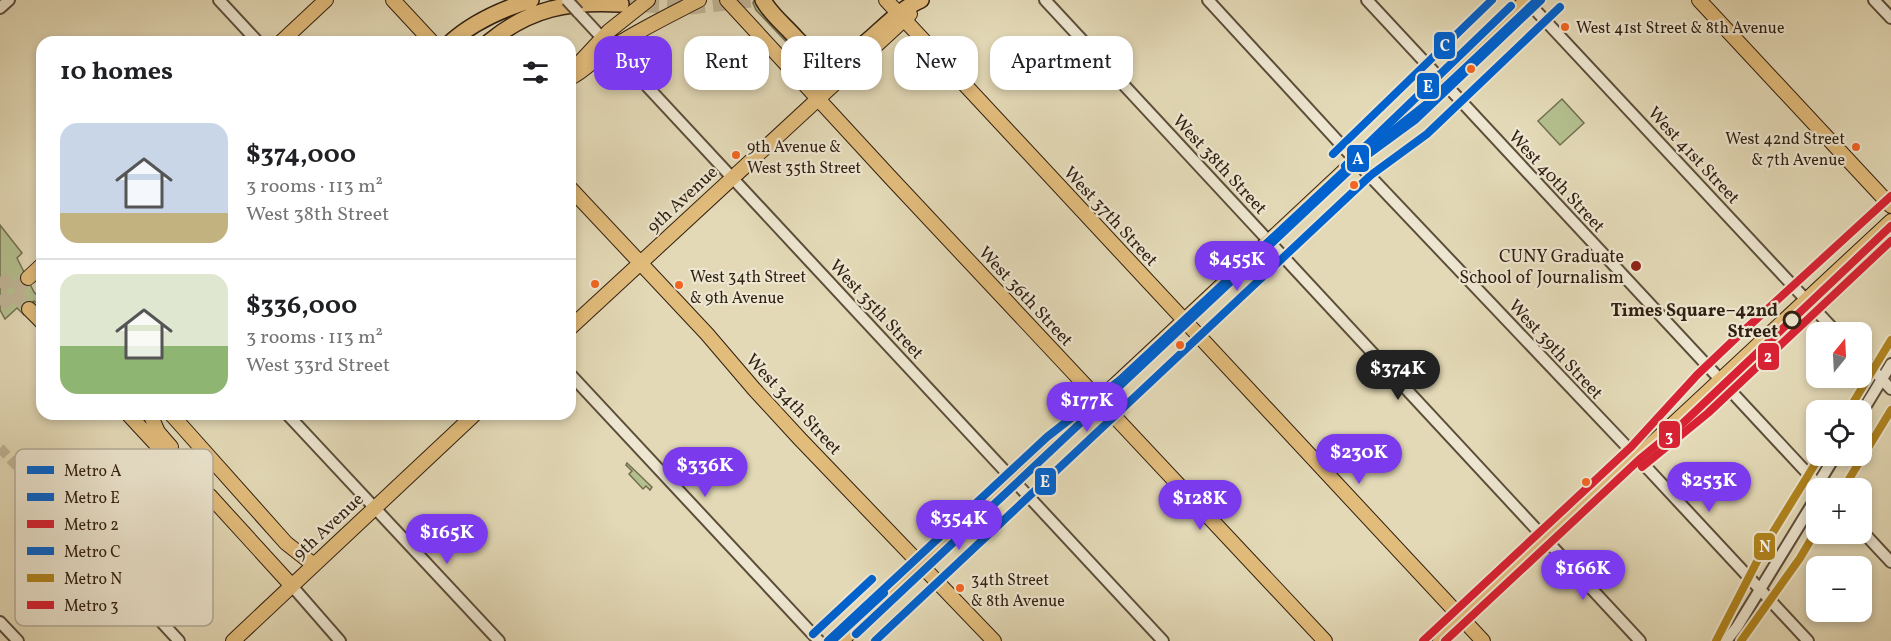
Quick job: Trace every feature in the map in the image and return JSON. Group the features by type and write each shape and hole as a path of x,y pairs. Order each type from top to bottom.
{"highway":[{"path":"463,36 507,3 531,0"},
{"path":"763,0 806,48 816,55 830,59 840,59 851,54 923,0"},
{"path":"485,36 501,26 563,5 621,4"},
{"path":"497,36 516,22"}],"main road":[{"path":"287,36 326,0"},
{"path":"393,0 426,36"},
{"path":"614,36 648,0"},
{"path":"623,36 699,0"},
{"name":"West 36th Street","path":"727,0 1325,641"},
{"name":"West 37th Street","path":"886,0 1483,641"},
{"path":"841,641 1527,0"},
{"path":"1699,0 1891,206"},
{"name":"9th Avenue","path":"576,323 818,98 901,16"},
{"path":"576,71 594,55"},
{"name":"West 34th Street","path":"576,194 707,334 754,389 994,641"},
{"path":"1440,641 1891,221"},
{"path":"30,309 36,316"},
{"path":"134,420 160,449"},
{"path":"153,420 162,437 173,449"},
{"path":"176,420 203,449"},
{"name":"9th Avenue","path":"233,641 469,420"},
{"path":"213,461 290,546 314,565"},
{"path":"213,499 292,586"}],"street":[{"path":"0,8 9,0"},
{"path":"219,0 252,36"},
{"name":"West 35th Street","path":"567,0 600,36"},
{"name":"West 38th Street","path":"1045,0 1640,641"},
{"name":"West 39th Street","path":"1208,0 1355,160 1808,641"},
{"name":"West 40th Street","path":"1367,0 1812,478"},
{"name":"West 41st Street","path":"1527,0 1827,322"},
{"path":"1874,0 1891,18"},
{"name":"West 35th Street","path":"651,90 1163,641"},
{"path":"1870,400 1891,364"},
{"path":"1872,369 1891,389"},
{"path":"576,380 819,641"},
{"path":"293,420 499,641"},
{"path":"1726,641 1737,627 1806,514"},
{"path":"1872,542 1891,562"},
{"path":"292,586 340,641"},
{"path":"0,622 18,641"},
{"path":"165,626 179,641"}],"green space":[{"path":"754,0 784,36 781,36 756,10"},
{"path":"1562,99 1584,123 1560,145 1538,121"},
{"path":"0,225 22,253 17,258 36,294 36,303 33,302 34,304 24,315 17,308 5,319 0,310"},
{"path":"627,463 652,487 650,490 646,486 643,489 629,474 632,471 626,465"}],"tunnel":[{"path":"621,4 691,7 751,0"},
{"path":"0,277 29,309"},
{"path":"0,305 28,278"},
{"path":"0,448 15,464"}],"metro line":[{"name":"C","path":"1333,154 1492,0"},
{"name":"A","path":"828,641 1047,437 1120,380 1357,159 1428,103 1537,0"},
{"name":"C","path":"856,634 1359,161 1415,120 1541,0"},
{"name":"E","path":"1345,166 1511,6"},
{"name":"E","path":"875,641 1371,175 1427,134 1560,7"},
{"name":"2","path":"1423,641 1631,447 1697,375 1738,336 1891,196"},
{"name":"3","path":"1445,641 1641,458 1681,425 1891,226"},
{"name":"2","path":"1642,467 1708,413 1891,241"},
{"name":"N","path":"1855,400 1891,340"},
{"name":"N","path":"1850,478 1891,410"},
{"name":"N","path":"1716,641 1767,542 1814,466"},
{"name":"N","path":"1741,641 1808,544"},
{"name":"C","path":"813,634 872,579"},
{"name":"E","path":"832,641 884,593"}],"place":[{"name":"West 41st Street & 8th Avenue","path":"1565,27"},
{"name":"West 42nd Street & 7th Avenue","path":"1856,147"},
{"name":"9th Avenue & West 35th Street","path":"736,155"},
{"name":"CUNY Graduate School of Journalism","path":"1636,266"},
{"name":"West 34th Street & 9th Avenue","path":"679,285"},
{"name":"Times Square–42nd Street","path":"1792,320"},
{"name":"34th Street & 8th Avenue","path":"960,588"}]}
